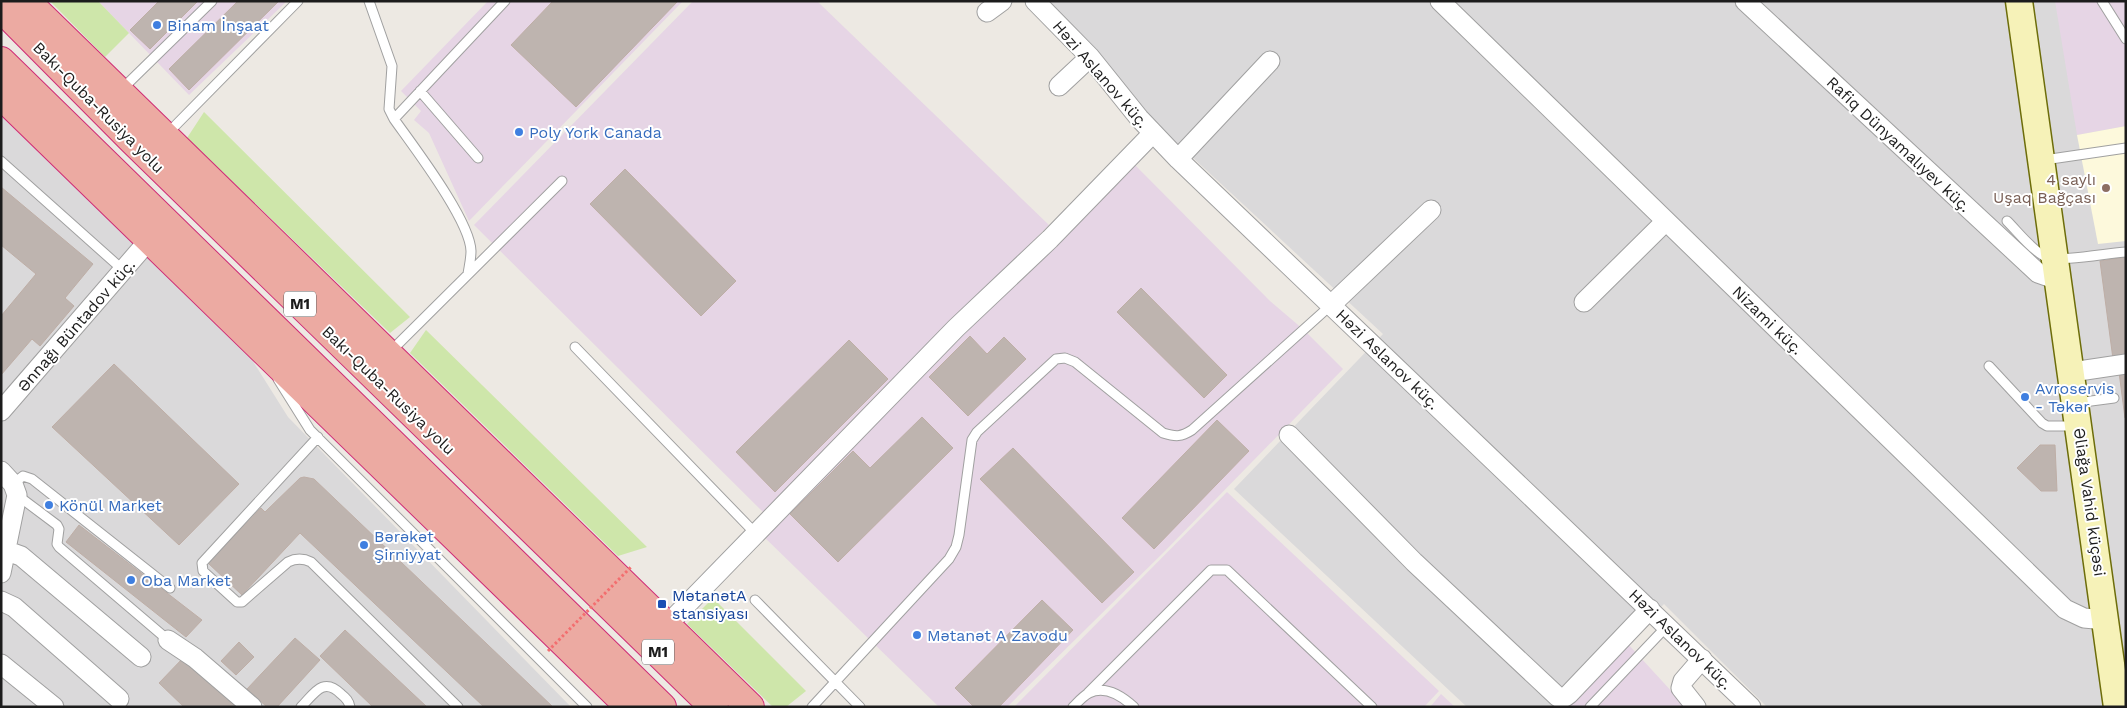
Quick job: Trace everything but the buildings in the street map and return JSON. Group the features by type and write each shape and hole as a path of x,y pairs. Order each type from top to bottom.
{"highway":[{"path":"26,1 750,707"},
{"name":"Bakı-Quba-Rusiya yolu","path":"1,8 132,140 714,707"},
{"name":"M1","path":"1,61 662,707"},
{"path":"1,95 630,707"}],"main road":[{"name":"Əliağa Vahid küçəsi","path":"2019,1 2078,414 2117,707"}],"street":[{"name":"Həzi Aslanov küç.","path":"1035,1 1090,57 1178,159 1668,625 1751,707"},
{"name":"Nizami küç.","path":"1440,1 2064,609 2084,618 2106,620"},
{"name":"Rafiq Dünyamalıyev küç.","path":"1745,1 2038,273 2057,269"},
{"path":"1059,86 1090,57"},
{"path":"1178,159 1270,60"},
{"path":"667,625 956,328 1050,239 1154,133"},
{"path":"1331,306 1431,210"},
{"path":"1584,302 1666,222"},
{"name":"Ənnağı Büntadov küç.","path":"1,411 150,239"},
{"path":"2072,372 2126,364"},
{"path":"1289,435 1414,562 1558,697 1564,697 1569,694 1650,609"},
{"path":"1,573 7,551 10,483"},
{"path":"7,551 20,556 142,657"},
{"path":"1,601 14,607 120,699"},
{"path":"168,640 195,658 252,707"},
{"path":"1696,707 1681,688 1683,681 1702,659"},
{"path":"1,664 54,707"}],"lane":[{"path":"119,91 212,1"},
{"path":"165,136 298,1"},
{"path":"369,1 392,66 390,109 394,119 455,210 471,251 468,274"},
{"path":"394,119 505,1"},
{"path":"2102,1 2126,39"},
{"path":"420,91 478,158"},
{"path":"2041,161 2126,148"},
{"path":"1,161 123,270"},
{"path":"387,355 562,181"},
{"path":"2007,221 2057,269 2126,252"},
{"path":"812,707 949,559 956,547 959,535 972,440 977,432 1056,358 1064,358 1074,362 1163,433 1174,437 1182,436 1192,430 1331,306"},
{"path":"254,340 304,423 587,707"},
{"path":"575,347 755,533"},
{"path":"1989,366 2042,424 2047,426 2114,398"},
{"path":"318,437 202,563 203,571 237,602 242,602 293,559 311,562 458,707"},
{"path":"168,640 59,547 56,544 58,529 56,526 10,483 22,476 32,479 170,588"},
{"path":"1073,707 1211,570 1227,570 1372,707"},
{"path":"755,600 860,707"},
{"path":"1590,707 1668,625"},
{"path":"300,707 320,688 325,686 336,688 349,702 350,707"},
{"path":"1088,693 1101,691 1116,693 1134,707"}],"path":[{"path":"548,651 632,566"}],"shaded area":[{"path":"98,1 287,1 189,95"},
{"path":"488,1 683,1 469,221 429,133 414,120 421,111 401,91"},
{"name":"Poly York Canada","path":"693,1 817,1 1049,225 765,514 474,225"},
{"path":"1044,1 2126,1 2126,707 1767,707 1664,604 1562,707 1467,707 1234,489 1383,334 1150,118"},
{"path":"2055,1 2126,1 2126,126 2077,135"},
{"path":"1,116 249,355 288,417 571,707 1,707"},
{"name":"4 saylı Uşaq Bağçası","path":"2126,126 2126,241 2098,244 2077,135"},
{"path":"1135,165 1270,301 1304,330 1343,369 1165,551 1007,707 939,707 761,534 998,295"},
{"path":"1227,492 1439,691 1424,707 1014,707"},
{"path":"1628,644 1686,707 1569,707"},
{"path":"1441,694 1455,707 1430,707"}],"green space":[{"path":"50,1 98,1 129,33 105,57"},
{"path":"204,112 410,317 390,333 187,138"},
{"path":"426,330 647,547 618,556 410,353"},
{"path":"713,598 806,691 786,707 773,707 687,624"}],"place":[{"name":"Binam İnşaat","path":"157,25"},
{"name":"Poly York Canada","path":"519,132"},
{"name":"4 saylı Uşaq Bağçası","path":"2106,188"},
{"name":"Avroservis - Təkər","path":"2025,397"},
{"name":"Könül Market","path":"49,505"},
{"name":"Bərəkət Şirniyyat","path":"364,545"},
{"name":"Oba Market","path":"131,580"},
{"name":"MətanətA stansiyası","path":"662,604"},
{"name":"Mətanət A Zavodu","path":"917,635"}]}
